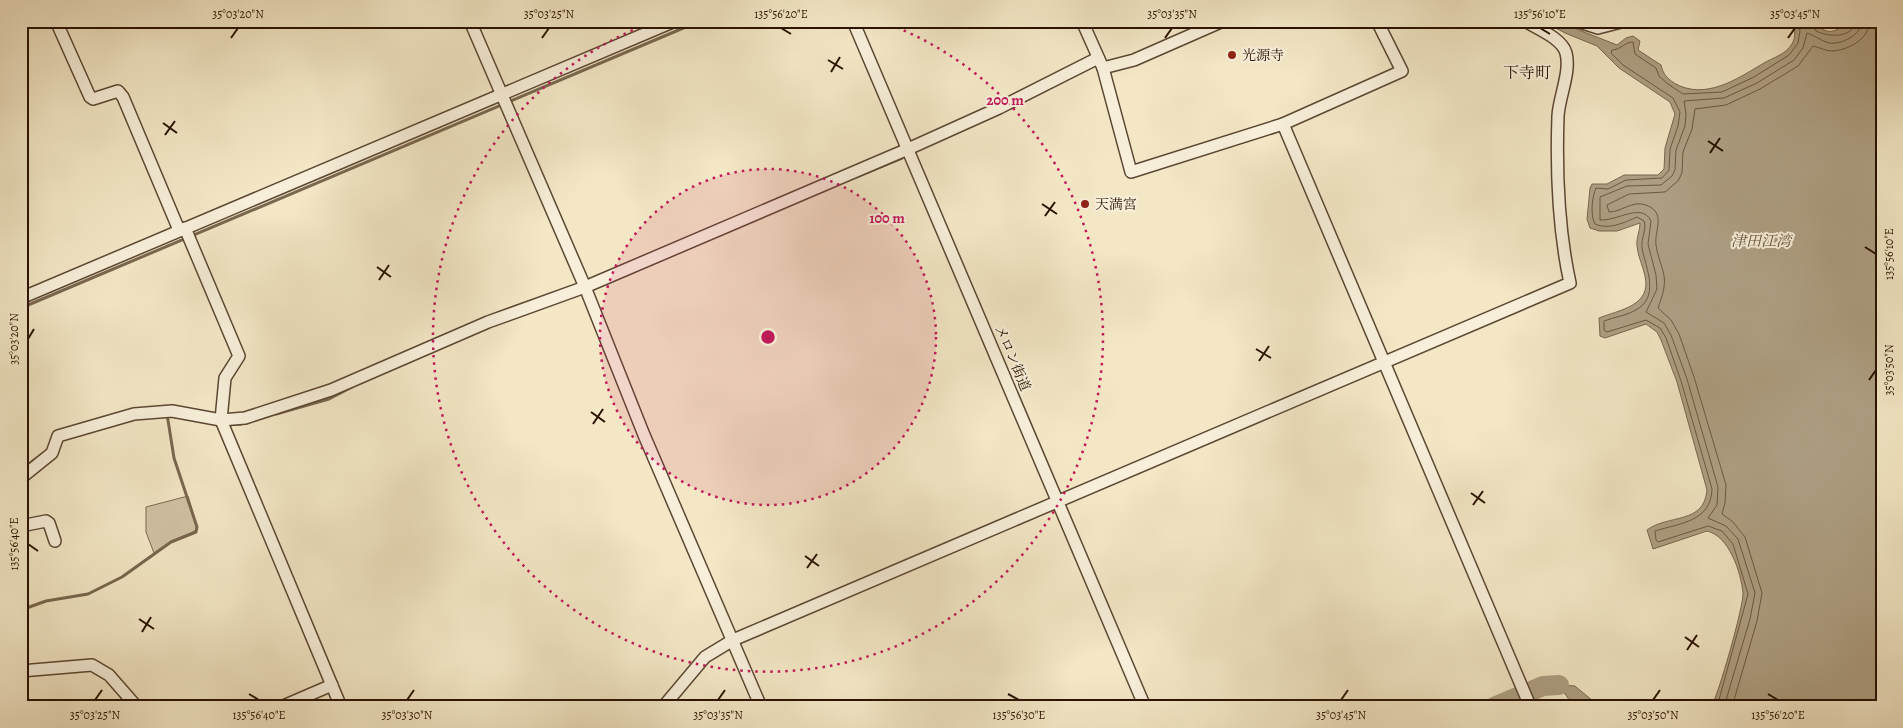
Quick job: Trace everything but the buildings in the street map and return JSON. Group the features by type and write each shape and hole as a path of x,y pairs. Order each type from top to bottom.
{"street":[{"path":"56,21 90,97 93,99 113,91 118,91 122,97 240,356 225,378 221,420 341,707"},
{"path":"470,21 585,287 644,435 761,707"},
{"path":"21,298 185,233 503,100 675,21"},
{"name":"メロン街道","path":"853,21 1145,707"},
{"path":"1082,21 1100,63 1131,172 1283,124 1402,71 1377,21"},
{"path":"21,478 52,453 58,436 134,414 172,411 221,420 245,418 331,390 488,322 585,287 908,149 1100,63 1134,60 1223,21"},
{"path":"663,707 705,657 733,640 1057,501 1384,364 1570,283 1561,241 1556,155 1559,108 1566,53 1562,44 1524,21"},
{"path":"1576,21 1598,28 1625,21"},
{"path":"1283,124 1530,706"},
{"path":"21,526 49,523 55,541"},
{"path":"21,671 92,665 109,675 137,707"},
{"path":"281,707 332,685"}],"shaded area":[{"path":"188,496 197,526 195,531 171,542 154,553 146,532 146,507"}],"water":[{"name":"津田江湾","path":"1543,21 1556,21 1617,45 1626,38 1633,36 1640,41 1638,50 1661,65 1669,79 1686,88 1697,90 1709,89 1732,81 1783,53 1793,41 1795,33 1793,21 1815,21 1825,30 1834,31 1856,21 1882,21 1882,707 1711,707 1724,670 1742,601 1743,593 1740,575 1728,547 1715,534 1707,531 1653,549 1647,530 1655,525 1692,514 1699,509 1704,501 1707,490 1677,382 1657,332 1646,324 1605,338 1600,336 1599,318 1632,305 1644,294 1646,286 1645,276 1638,254 1637,243 1640,223 1617,231 1599,231 1590,228 1587,219 1592,184 1607,184 1624,175 1658,175 1664,169 1665,148 1675,114 1670,102 1619,68 1597,46 1565,33"},
{"path":"1559,685 1575,686 1600,707 1574,707"}],"waterway":[{"path":"21,308 700,21"},
{"path":"856,177 902,158"},
{"path":"276,414 329,399 352,387"},
{"path":"21,610 46,601 88,594 122,577 171,542 196,532 197,527 174,458 167,414"},
{"path":"225,425 241,424"},
{"path":"21,470 41,455"},
{"path":"1494,707 1543,686 1559,685"},
{"path":"413,702 415,707"}],"place":[{"name":"光源寺","path":"1232,55"},
{"name":"天満宮","path":"1085,204"}],"district":[{"name":"下寺町","path":"1527,72"}]}
